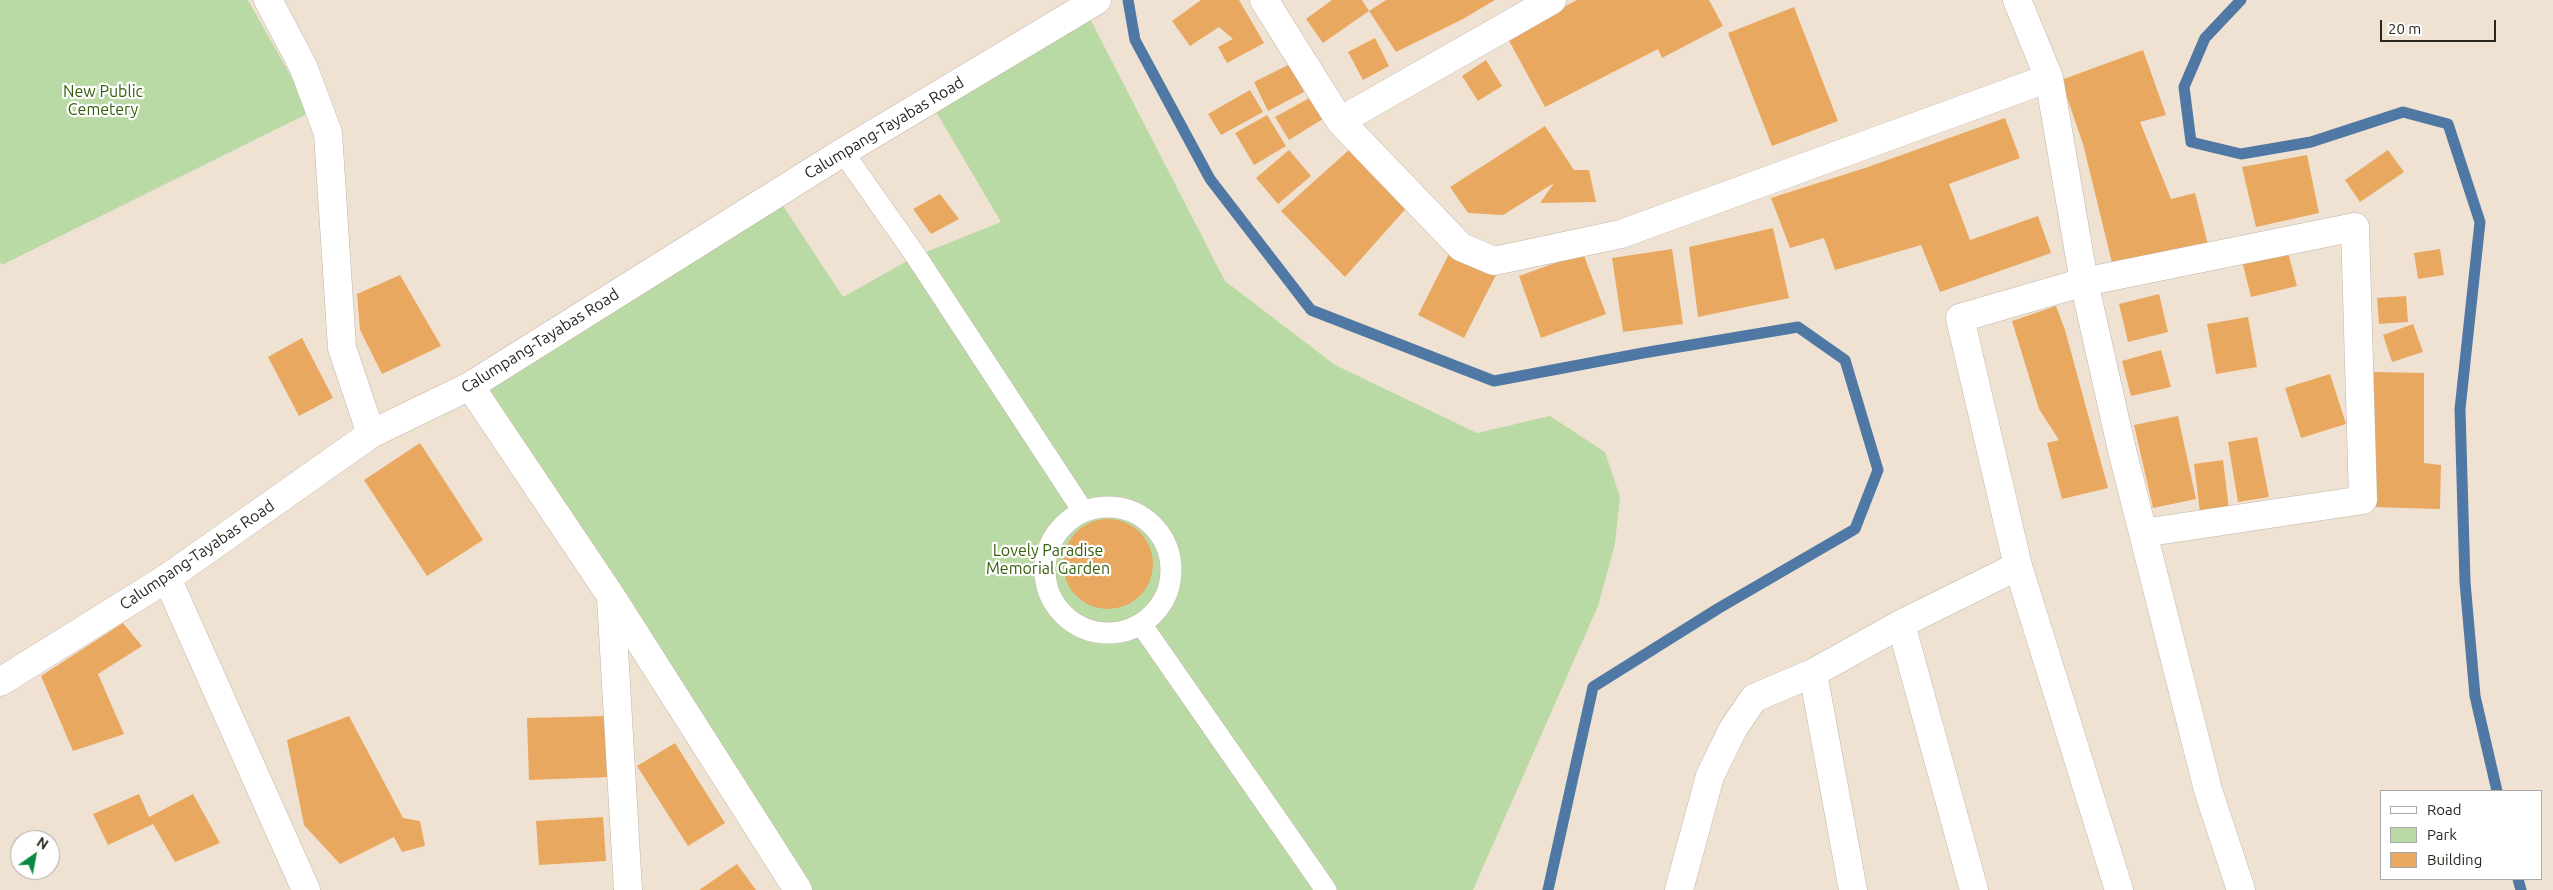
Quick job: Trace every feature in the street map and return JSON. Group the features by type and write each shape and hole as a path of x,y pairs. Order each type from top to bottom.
{"street":[{"path":"268,0 303,66 328,133 342,348 371,434"},
{"path":"1264,0 1340,121 1461,246 1494,261 1621,234 2049,78"},
{"path":"1340,121 1552,0"},
{"path":"2017,0 2049,78 2084,282 2143,533 2208,790 2240,890"},
{"name":"Calumpang-Tayabas Road","path":"0,682 168,578 371,434 470,386 843,152 1091,3"},
{"path":"2119,890 2018,566 1960,318 2084,282 2355,227 2362,500 2143,533"},
{"path":"470,386 610,596 798,890"},
{"path":"1679,890 1710,776 1733,729 1754,698 1813,673 1902,624 2018,566"},
{"path":"168,578 306,890"},
{"path":"610,596 628,890"},
{"path":"1902,624 1974,890"},
{"path":"1813,673 1853,890"}],"lane":[{"path":"843,152 916,256 1082,511"},
{"path":"1103,507 1124,508 1142,517 1158,531 1168,550 1171,571 1167,592 1157,610 1141,624 1119,632 1096,632 1075,624 1058,608 1047,588 1045,565 1050,543 1063,524 1082,511 1103,507"},
{"path":"1141,624 1326,890"}],"green space":[{"name":"New Public Cemetery","path":"0,0 248,0 311,112 2,265 0,261"},
{"name":"Lovely Paradise Memorial Garden","path":"1084,7 1225,281 1335,365 1477,433 1550,416 1605,452 1620,497 1615,544 1598,606 1473,890 787,890 470,386 780,201 843,297 916,256 1001,222 929,100"}],"building":[{"path":"1201,0 1239,0 1264,43 1227,63 1218,47 1233,39 1219,27 1190,46 1172,21"},
{"path":"1332,0 1362,0 1369,11 1323,43 1306,19"},
{"path":"1386,0 1495,0 1463,19 1396,52 1369,11"},
{"path":"1577,0 1709,0 1723,26 1662,58 1658,49 1545,107 1507,37"},
{"path":"1794,7 1838,121 1772,146 1728,33"},
{"path":"1375,38 1389,66 1363,80 1348,52"},
{"path":"2143,50 2166,115 2140,122 2171,199 2195,193 2208,245 2113,267 2083,144 2061,80"},
{"path":"1486,60 1502,86 1478,101 1462,76"},
{"path":"1290,64 1304,92 1268,111 1254,82"},
{"path":"1250,90 1263,112 1221,135 1208,114"},
{"path":"1313,96 1326,117 1289,140 1275,117"},
{"path":"1267,115 1286,146 1254,165 1235,133"},
{"path":"2005,118 2020,158 1949,184 1970,240 2038,216 2051,253 1940,292 1921,245 1835,270 1824,238 1790,248 1771,198 1868,167"},
{"path":"1545,126 1574,170 1589,170 1596,202 1540,203 1554,183 1503,215 1468,213 1450,187"},
{"path":"1350,149 1409,205 1345,277 1281,211"},
{"path":"1289,150 1311,176 1278,204 1256,178"},
{"path":"2388,150 2404,172 2360,202 2345,180"},
{"path":"2307,155 2319,213 2256,227 2242,167"},
{"path":"940,194 959,219 931,234 913,209"},
{"path":"1773,228 1789,298 1698,317 1689,247"},
{"path":"1452,248 1498,271 1464,338 1418,315"},
{"path":"1672,249 1683,324 1623,332 1612,258"},
{"path":"2287,249 2297,286 2251,297 2242,261"},
{"path":"2440,249 2444,275 2418,279 2414,253"},
{"path":"1583,253 1606,314 1541,338 1519,276"},
{"path":"400,275 441,346 382,374 360,330 357,294"},
{"path":"2159,294 2168,332 2128,342 2119,304"},
{"path":"2406,296 2408,322 2379,324 2377,298"},
{"path":"2056,306 2065,330 2108,488 2062,499 2047,443 2059,440 2039,409 2012,321"},
{"path":"2248,317 2257,367 2216,374 2207,324"},
{"path":"2413,324 2423,352 2392,362 2383,335"},
{"path":"302,338 333,398 299,416 268,357"},
{"path":"2161,350 2171,387 2131,396 2122,361"},
{"path":"2374,372 2424,373 2424,463 2441,465 2440,509 2372,507"},
{"path":"2330,374 2346,424 2301,438 2285,388"},
{"path":"2178,416 2196,499 2153,508 2134,425"},
{"path":"2257,437 2269,497 2238,502 2228,442"},
{"path":"420,443 483,540 427,576 364,480"},
{"path":"2223,460 2229,510 2200,513 2194,464"},
{"path":"1108,519 1125,522 1140,532 1150,547 1153,564 1150,581 1140,596 1125,606 1108,609 1091,606 1076,596 1066,581 1063,564 1066,547 1076,532 1091,522"},
{"path":"123,623 142,646 98,674 124,734 73,751 41,676"},
{"path":"349,716 403,818 420,821 425,846 402,852 394,837 340,864 304,825 287,740"},
{"path":"608,716 610,777 529,780 527,718"},
{"path":"675,743 725,823 688,846 637,766"},
{"path":"139,794 149,817 193,794 220,843 175,862 153,824 108,845 93,814"},
{"path":"603,817 606,861 539,865 536,821"},
{"path":"737,864 756,890 699,890"}],"waterway":[{"path":"1128,0 1135,40 1210,179 1311,310 1494,381 1643,353 1798,327 1845,360 1878,470 1855,529 1719,608 1593,687 1548,890"},
{"path":"2241,0 2205,38 2184,87 2191,142 2241,154 2311,142 2403,112 2448,124 2480,222 2460,409 2465,582 2475,696 2497,790"},
{"path":"2518,880 2521,890"}]}
